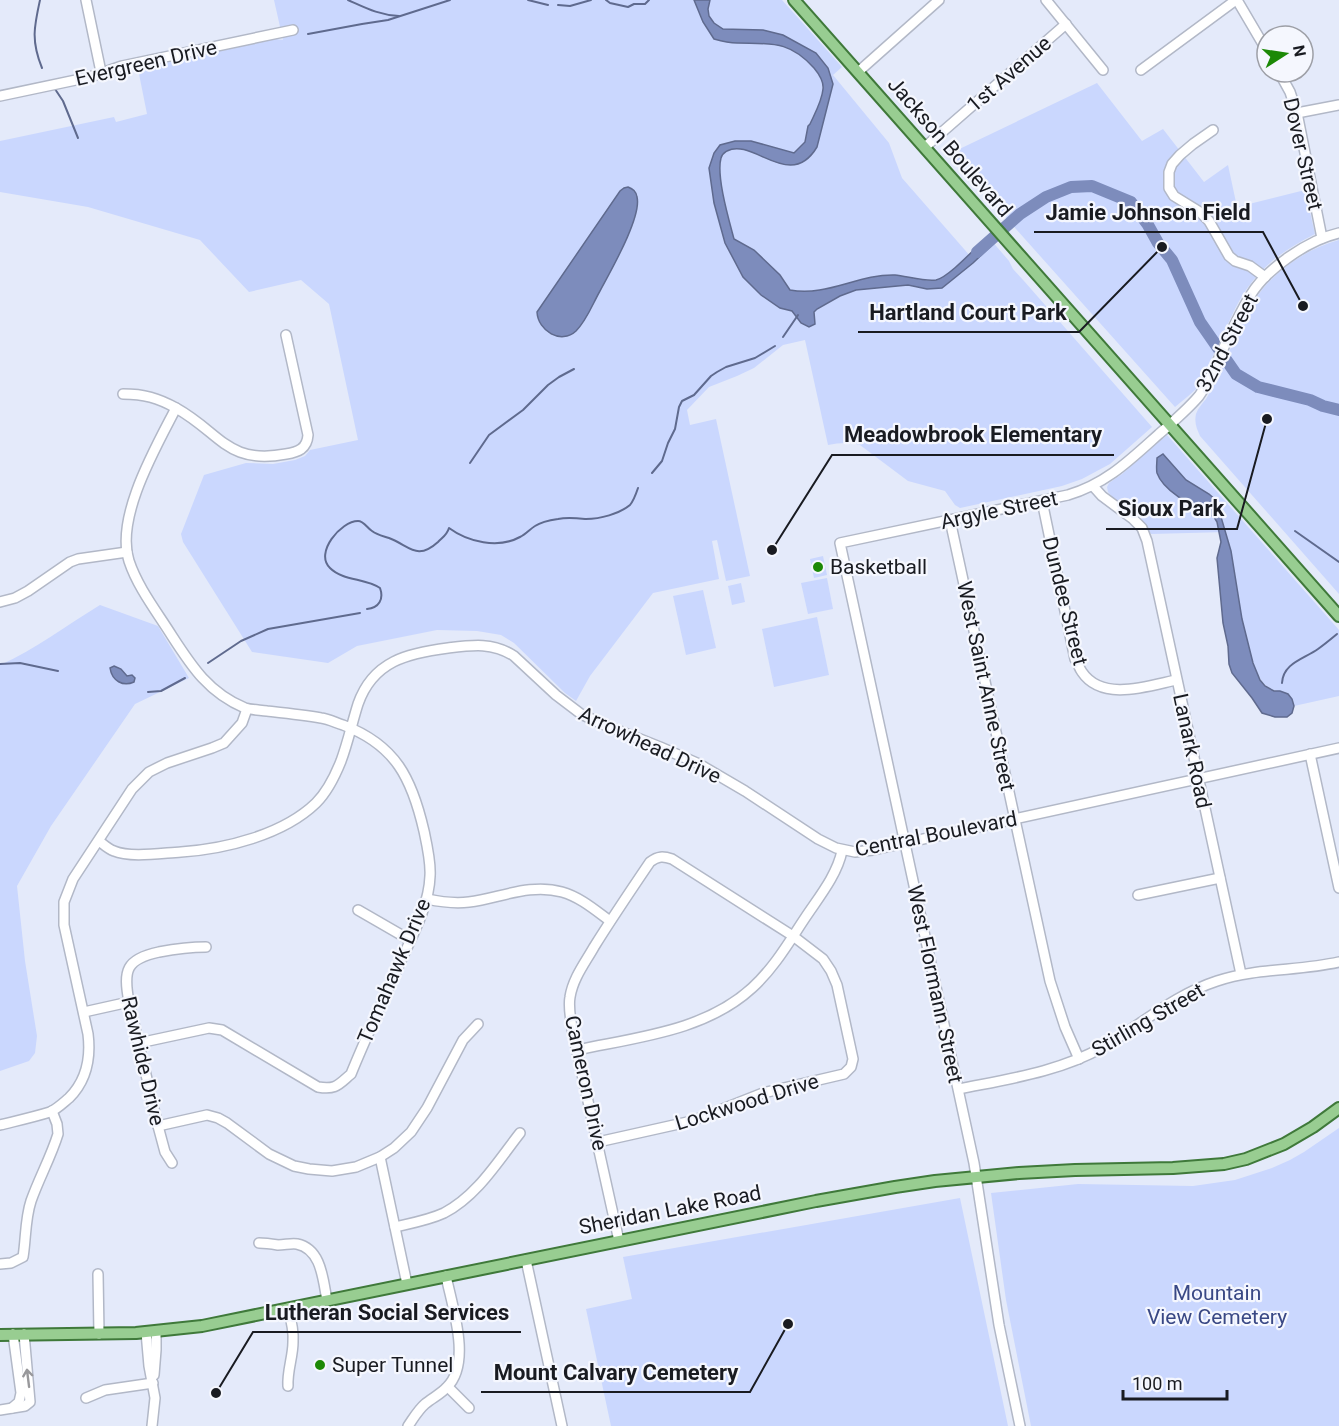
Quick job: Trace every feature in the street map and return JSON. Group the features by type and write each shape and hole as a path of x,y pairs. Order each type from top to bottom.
{"main road":[{"name":"Jackson Boulevard","path":"794,0 1339,616"},
{"name":"Sheridan Lake Road","path":"0,1335 151,1332 202,1326 833,1197 925,1183 1076,1170 1200,1167 1235,1162 1284,1144 1339,1108"}],"street":[{"path":"86,0 101,72"},
{"path":"858,72 939,0"},
{"path":"1046,0 1103,70"},
{"path":"1141,69 1237,0 1255,31"},
{"name":"1st Avenue","path":"925,147 1066,24"},
{"name":"Evergreen Drive","path":"0,96 90,77 122,66 293,30"},
{"name":"Dover Street","path":"1286,84 1297,113 1322,238"},
{"path":"1297,113 1339,105"},
{"path":"1213,130 1193,144 1172,164 1169,172 1169,188 1174,196 1209,221 1228,256 1250,266 1264,277"},
{"name":"32nd Street","path":"1094,486 1124,465 1199,396 1251,295 1264,277 1298,250 1322,238 1339,233"},
{"path":"123,394 146,395 176,408 226,446 243,453 267,457 296,453 304,447 308,440 308,433 286,335"},
{"name":"Tomahawk Drive","path":"139,1043 209,1028 222,1030 318,1087 329,1089 338,1085 351,1074 410,940 427,899 430,875 426,840 419,809 410,784 389,754 372,738 352,728 324,718 247,709 210,687 196,672 138,581 127,552 126,532 135,498 156,447 176,408"},
{"name":"Argyle Street","path":"840,543 1042,501 1094,486"},
{"name":"Lanark Road","path":"1094,486 1102,496 1142,528 1147,541 1241,974"},
{"name":"Dundee Street","path":"1042,501 1076,659 1083,673 1107,689 1123,690 1176,680"},
{"name":"West Saint Anne Street","path":"950,520 1050,981 1065,1027 1079,1059"},
{"name":"West Flormann Street","path":"840,543 977,1177 999,1325 1020,1426"},
{"path":"0,602 28,591 70,562 86,557 127,552"},
{"name":"Arrowhead Drive","path":"99,841 112,851 126,854 201,850 233,844 280,828 315,805 326,792 337,772 363,691 377,674 392,662 408,655 478,645 501,648 514,656 556,695 581,714 699,764 819,839 843,850"},
{"path":"0,1125 52,1111 62,1105 75,1091 86,1073 90,1049 63,912 64,902 73,879 132,789 149,772 167,763 224,743 242,723 247,709"},
{"name":"Central Boulevard","path":"578,1050 680,1028 730,1005 754,987 769,971 794,936 839,866 843,850 863,852 1339,748"},
{"path":"1310,754 1334,845 1339,888"},
{"name":"Cameron Drive","path":"619,1240 571,1020 570,997 579,972 650,862 663,856 672,859 794,936"},
{"path":"1138,895 1220,878"},
{"path":"427,899 450,903 469,902 531,889 547,889 575,897 610,921"},
{"path":"358,910 410,940"},
{"name":"Lockwood Drive","path":"598,1142 692,1121 763,1093 844,1074 851,1067 853,1059 837,985 831,971 823,959 794,936"},
{"name":"Rawhide Drive","path":"172,1163 165,1152 158,1126 126,989 127,972 132,962 142,956 184,947 206,947"},
{"name":"Stirling Street","path":"959,1089 1050,1070 1079,1059 1103,1047 1169,1003 1217,981 1241,974 1339,963"},
{"path":"84,1012 129,1002"},
{"path":"158,1126 207,1115 218,1119 269,1154 294,1166 332,1170 356,1167 380,1157 411,1132 427,1108 463,1040 478,1024"},
{"path":"0,1264 11,1263 23,1257 26,1221 31,1201 58,1134 52,1111"},
{"path":"395,1227 431,1218 460,1203 483,1181 520,1133"},
{"path":"380,1157 407,1284"},
{"path":"259,1243 298,1244 305,1247 319,1263 327,1300"},
{"path":"526,1260 562,1426"},
{"path":"98,1274 99,1334"},
{"path":"408,1426 423,1405 448,1387 457,1374 460,1355 458,1336 446,1276"},
{"path":"288,1308 293,1343 288,1386"},
{"path":"151,1332 156,1350 153,1383 155,1407 152,1426"},
{"path":"0,1410 27,1406 30,1400 19,1334"},
{"path":"86,1398 105,1390 153,1383"},
{"path":"448,1387 469,1408"}],"green space":[{"path":"274,0 782,0 842,67 833,75 889,143 902,178 971,257 991,240 1013,269 1152,427 1110,464 1082,479 1062,486 960,508 945,491 908,481 860,445 844,443 828,445 805,340 783,345 754,368 709,387 687,410 690,425 716,419 750,576 726,581 717,540 712,541 719,579 653,593 590,676 576,701 514,643 501,635 477,631 437,630 357,646 328,663 252,652 183,542 181,534 204,475 246,463 273,464 295,460 305,456 310,450 358,440 329,304 301,280 249,292 200,240 88,207 0,192 0,141 114,117 116,122 147,114 138,69 276,39 283,40"},
{"path":"1097,83 1142,141 1163,129 1204,182 1228,165 1237,207 1305,190 1315,234 1278,256 1250,284 1235,309 1199,384 1175,407 949,154"},
{"path":"1339,240 1339,594 1200,436 1195,420 1250,307 1266,285 1300,257"},
{"path":"1167,435 1339,630 1339,696 1294,706 1287,695 1264,684 1255,669 1245,634 1226,532 1151,534 1140,517 1108,492 1109,483"},
{"name":"Basketball","path":"823,556 827,575 814,578 810,559"},
{"path":"827,578 833,609 808,614 801,583"},
{"path":"741,583 745,602 732,605 728,586"},
{"path":"703,590 716,648 686,655 673,596"},
{"path":"100,605 158,626 189,678 135,704 51,826 17,886 25,961 37,1036 35,1053 29,1061 0,1071 0,665 39,644"},
{"path":"817,617 829,675 774,687 762,629"},
{"name":"Mountain View Cemetery","path":"1339,1128 1339,1426 1031,1426 1006,1300 991,1193 1078,1184 1193,1186 1235,1180 1290,1160"},
{"path":"960,1198 1008,1426 611,1426 586,1309 632,1299 623,1257"}],"shaded area":[{"path":"694,0 710,0 709,16 723,29 763,30 783,35 816,53 828,68 833,84 817,147 806,160 795,165 784,164 737,149 727,151 721,158 720,176 734,239 754,250 780,275 790,290 817,290 868,278 895,275 936,280 955,268 986,238 992,245 942,288 927,289 908,285 856,290 817,309 814,312 815,324 809,327 801,323 792,311 780,308 761,295 743,277 725,243 714,203 709,168 714,153 720,145 735,141 751,141 794,153 805,142 808,126 821,98 823,83 805,59 788,48 770,44 731,43 714,39 703,22"},
{"path":"628,187 633,189 637,197 635,217 587,317 570,335 564,337 551,334 541,325 537,312 620,191"},
{"path":"1163,454 1186,480 1218,502 1222,510 1221,517 1231,551 1242,619 1253,663 1265,686 1288,694 1292,699 1294,706 1292,713 1287,717 1275,717 1262,713 1232,673 1223,623 1217,558 1221,542 1217,522 1214,517 1166,487 1157,473 1157,458"},
{"path":"114,666 121,669 127,676 132,675 135,678 134,682 126,684 119,682 111,673 110,668"}],"waterway":[{"path":"40,0 35,34 36,50 42,68"},
{"path":"348,0 379,13 399,16"},
{"path":"308,34 388,20 450,0"},
{"path":"528,0 548,5"},
{"path":"558,5 570,6 591,0"},
{"path":"606,0 628,7 634,4 645,4 649,0"},
{"path":"55,89 63,101 78,138"},
{"path":"977,252 1020,214 1046,197 1071,187 1092,186 1131,202 1172,260 1200,322 1236,374 1258,387 1339,410"},
{"path":"783,337 798,315"},
{"path":"652,473 662,461 675,429 682,401 694,395 717,372 755,358 775,346"},
{"path":"470,463 489,435 523,410 548,385 574,369"},
{"path":"367,609 375,607 379,602 380,588 368,582 341,575 330,568 326,562 327,547 337,532 351,522 360,521 376,534 419,551 431,548 445,536 449,528 474,540 502,543 520,537 546,521 565,518 591,519 615,513 630,505 638,488"},
{"path":"1295,531 1339,562"},
{"path":"208,663 241,641 268,629 360,613"},
{"path":"1282,683 1283,676 1290,666 1337,634"},
{"path":"0,664 20,663 58,671"},
{"path":"148,692 161,691 185,678"}],"place":[{"name":"Hartland Court Park","path":"1162,247"},
{"name":"Jamie Johnson Field","path":"1303,306"},
{"name":"Sioux Park","path":"1267,419"},
{"name":"Meadowbrook Elementary","path":"772,550"},
{"name":"Basketball","path":"818,567"},
{"name":"Mount Calvary Cemetery","path":"788,1324"},
{"name":"Super Tunnel","path":"320,1365"},
{"name":"Lutheran Social Services","path":"216,1393"}]}
